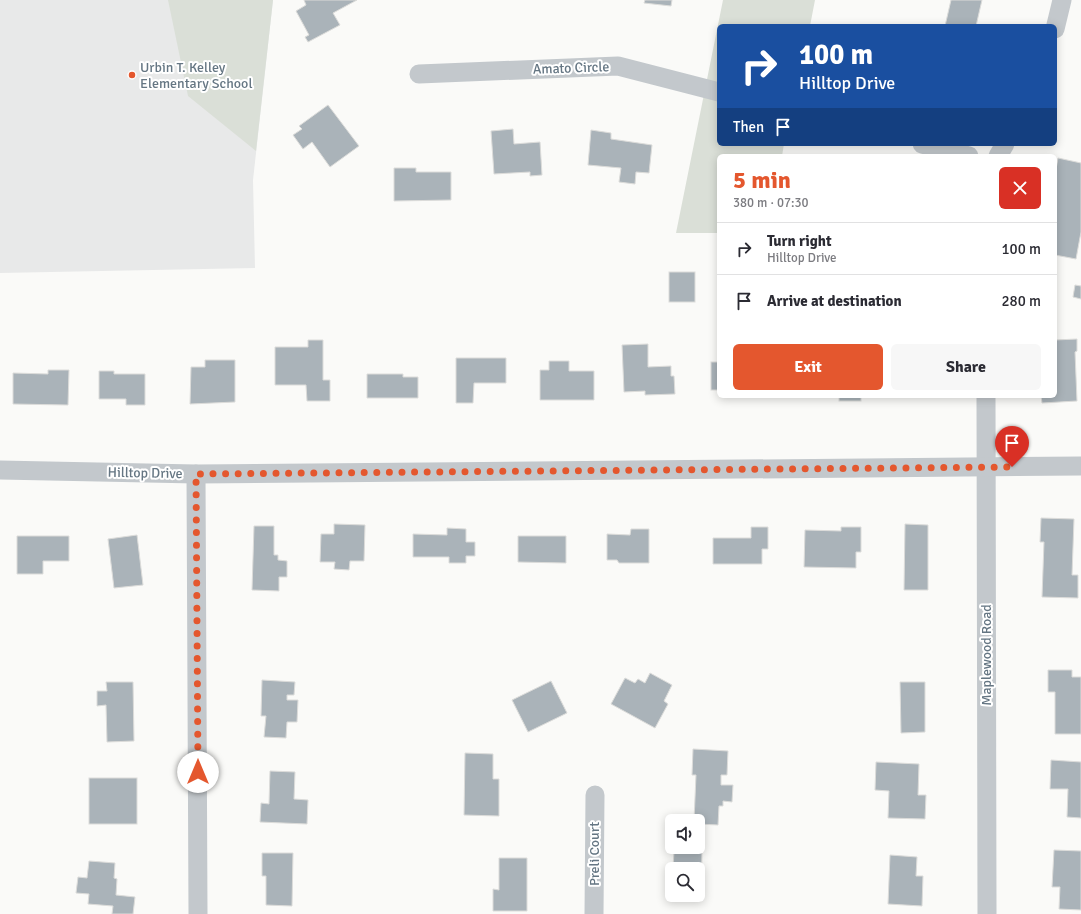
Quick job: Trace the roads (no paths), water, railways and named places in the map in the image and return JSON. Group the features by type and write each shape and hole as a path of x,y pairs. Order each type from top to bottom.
{"street":[{"path":"1056,24 1062,0"},
{"name":"Amato Circle","path":"419,74 618,66 717,91"},
{"path":"930,146 961,154"},
{"name":"Maplewood Road","path":"986,398 987,914"},
{"name":"Hilltop Drive","path":"0,470 196,474 1081,466"},
{"path":"196,474 198,914"},
{"name":"Preli Court","path":"594,914 595,795"}],"place":[{"name":"Urbin T. Kelley Elementary School","path":"132,75"}]}
